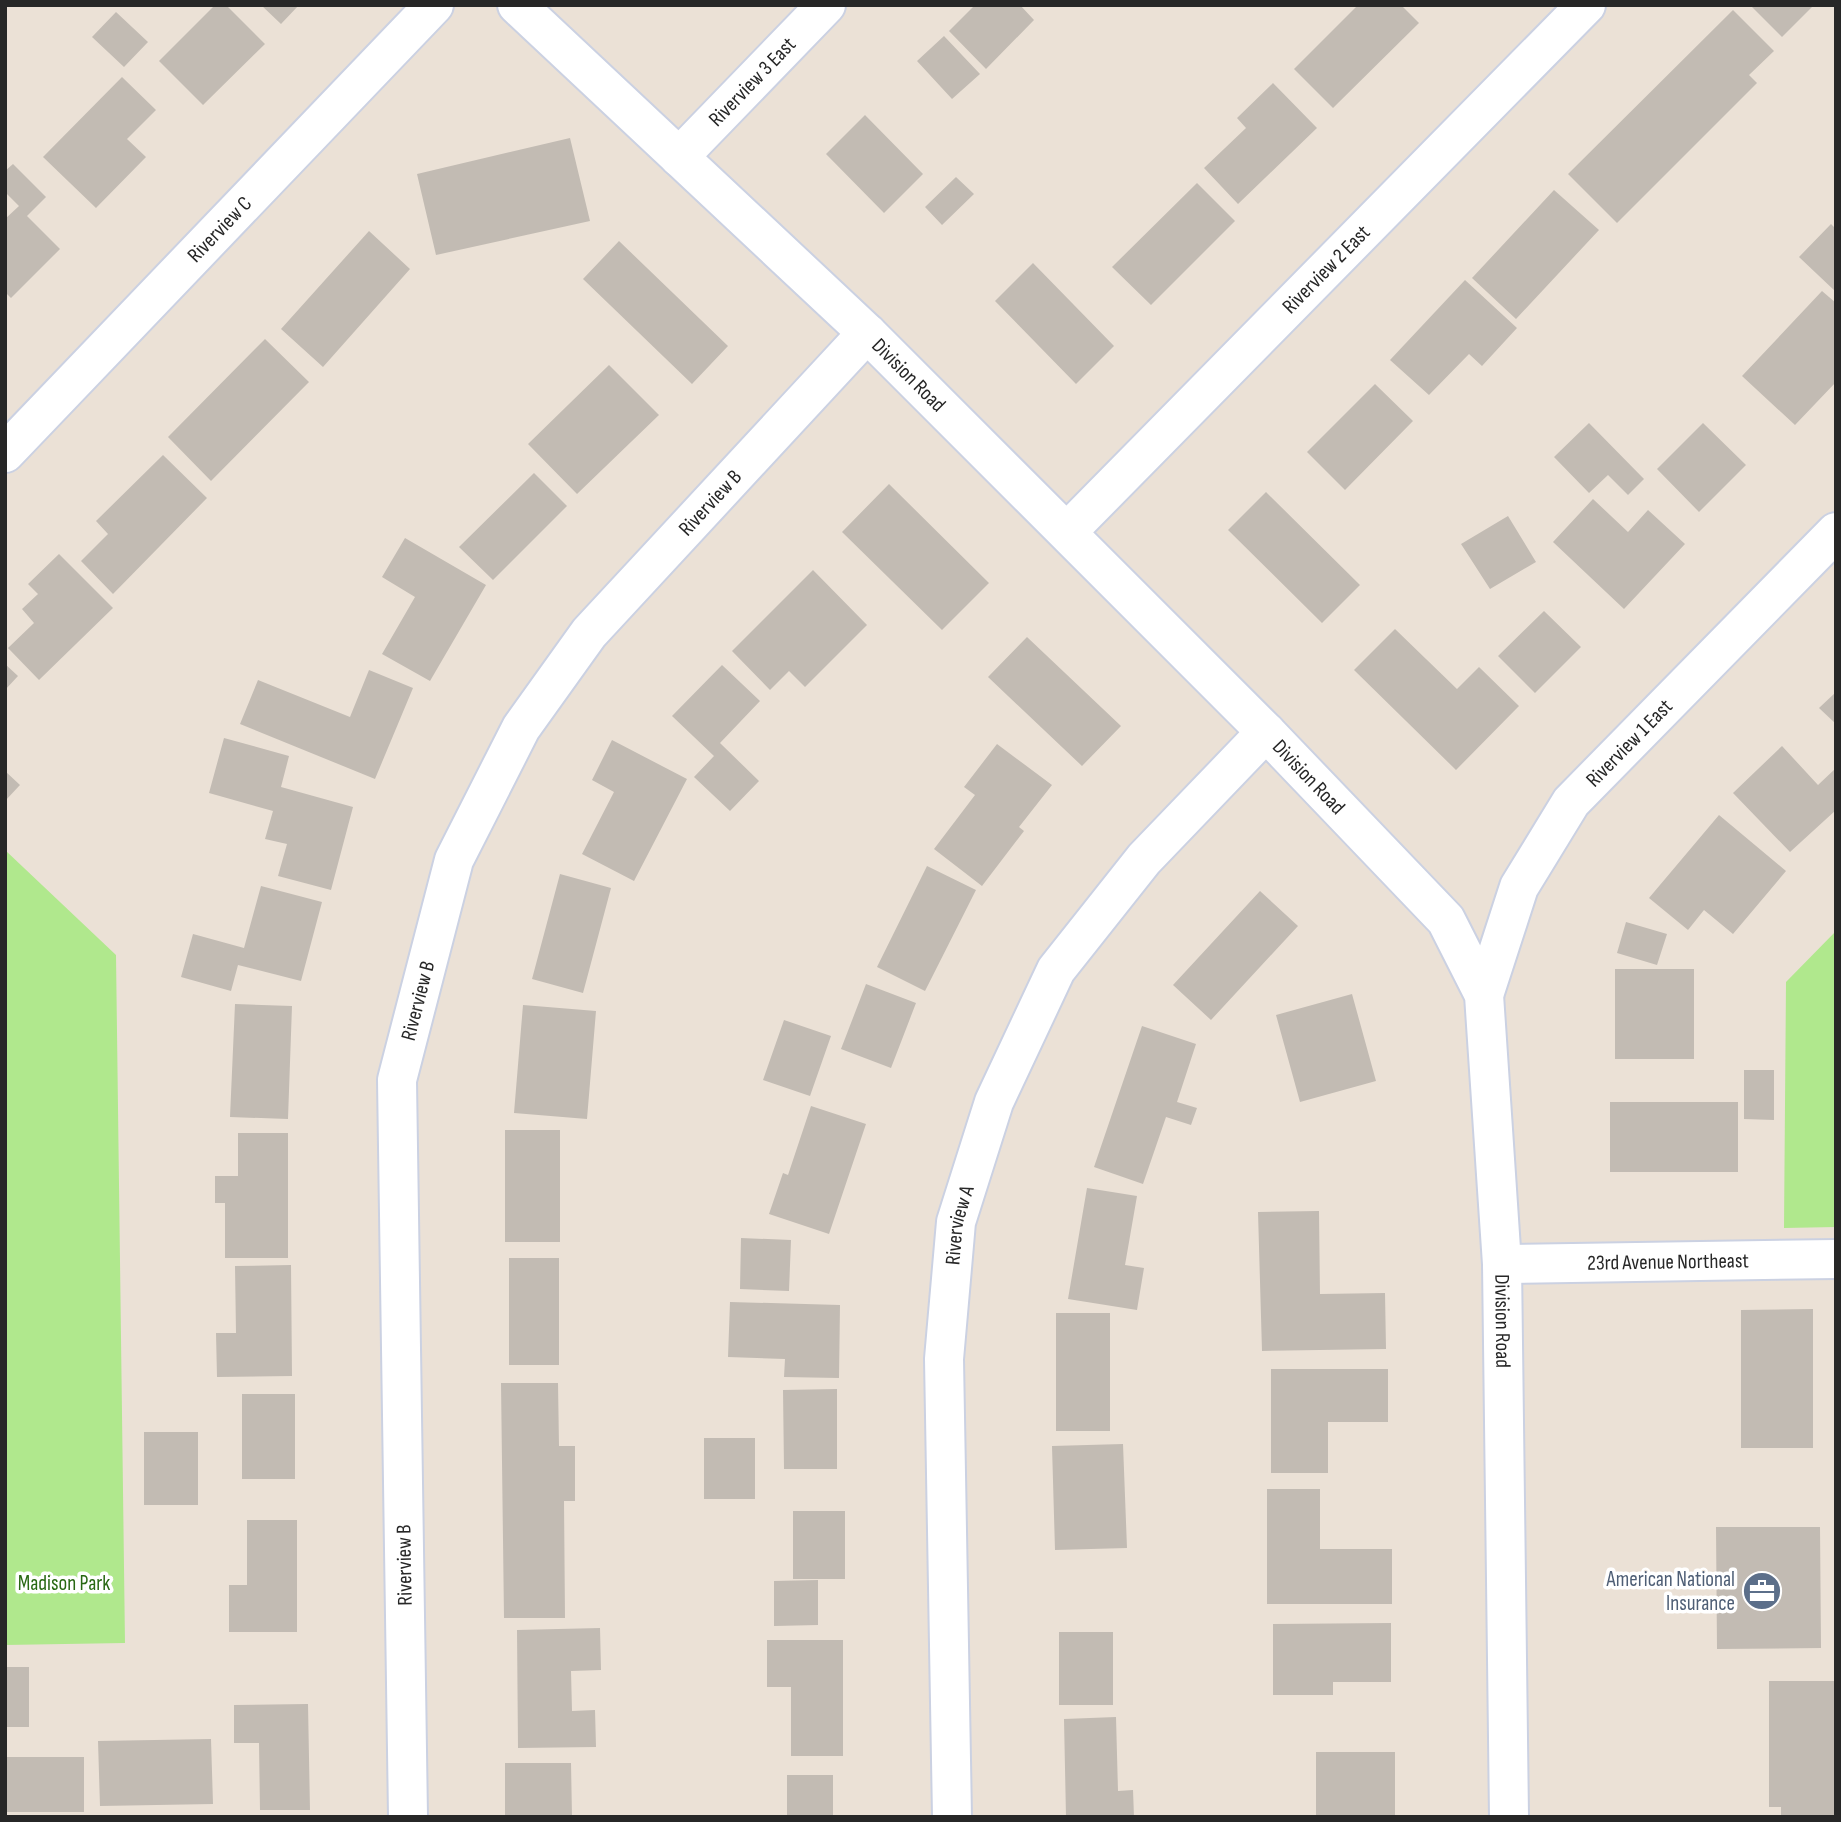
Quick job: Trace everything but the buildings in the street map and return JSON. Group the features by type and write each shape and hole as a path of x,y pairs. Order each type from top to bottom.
{"street":[{"name":"Riverview C","path":"5,453 434,5"},
{"name":"Division Road","path":"517,5 867,333 1266,732 1446,920 1484,995 1502,1264 1509,1817"},
{"name":"Riverview 3 East","path":"679,157 826,5"},
{"name":"Riverview 2 East","path":"1067,532 1586,5"},
{"name":"Riverview B","path":"408,1817 397,1080 454,860 521,728 589,633 867,333"},
{"name":"Riverview 1 East","path":"1484,995 1519,887 1571,802 1836,532"},
{"name":"Riverview A","path":"952,1817 944,1359 956,1223 994,1102 1056,970 1144,859 1266,732"},
{"name":"23rd Avenue Northeast","path":"1502,1264 1836,1259"}],"green space":[{"name":"Madison Park","path":"5,850 116,955 125,1643 5,1645"},
{"path":"1836,931 1836,1227 1784,1228 1786,982"}],"place":[{"name":"American National Insurance","path":"1762,1591"}]}
